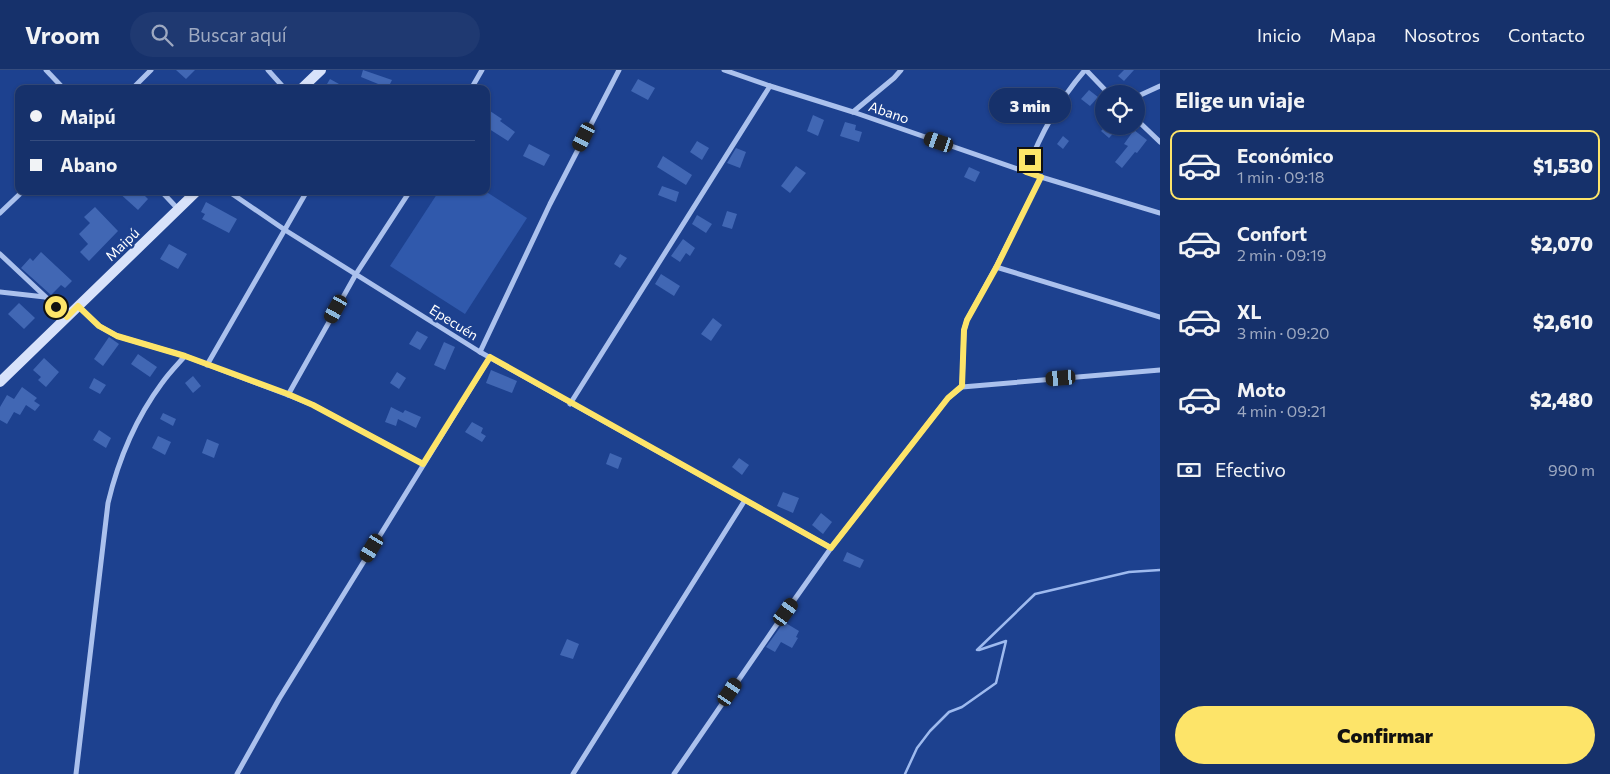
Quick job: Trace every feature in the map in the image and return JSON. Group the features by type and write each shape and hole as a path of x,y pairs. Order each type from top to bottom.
{"main road":[{"path":"305,85 321,70"},
{"name":"Maipú","path":"0,382 192,195"}],"street":[{"path":"46,70 60,85"},
{"path":"136,85 151,70"},
{"path":"268,70 281,85"},
{"path":"473,85 482,70"},
{"path":"480,352 550,204 619,70"},
{"name":"Abano","path":"724,70 1041,177 1160,213"},
{"path":"853,112 901,70"},
{"path":"1026,172 1034,149 1075,81 1086,70 1100,85"},
{"path":"570,404 770,86"},
{"path":"1145,94 1160,86"},
{"path":"1145,128 1160,142"},
{"path":"962,386 964,330 967,320 996,268 1041,177"},
{"path":"0,213 19,195"},
{"path":"165,195 178,209"},
{"name":"Epecuén","path":"234,195 285,230 480,352 570,404 831,548"},
{"path":"207,364 305,195"},
{"path":"288,394 356,274 407,195"},
{"path":"0,254 67,317"},
{"path":"996,268 1160,317"},
{"path":"0,292 46,297"},
{"path":"78,306 99,326 117,336 185,356 288,394 313,405 423,464"},
{"path":"76,774 108,503 113,481 125,448 146,408 162,383 185,356"},
{"path":"237,774 279,699 490,357"},
{"path":"674,774 831,548 948,398 962,386 1160,370"},
{"path":"573,774 745,500"}],"shaded area":[{"path":"490,194 527,218 465,314 390,266 436,195"}],"building":[{"path":"176,70 195,70 186,79"},
{"path":"363,70 392,80 390,85 381,85 361,77"},
{"path":"1124,70 1134,70 1124,81 1118,76"},
{"path":"330,79 341,85 326,85"},
{"path":"638,79 655,88 648,100 631,91"},
{"path":"1089,90 1095,95 1095,100 1090,106 1081,99"},
{"path":"490,111 502,119 500,121 515,132 508,141 490,130"},
{"path":"813,115 824,120 818,136 807,131"},
{"path":"845,122 856,125 855,130 862,132 859,142 840,136"},
{"path":"1130,135 1140,135 1147,140 1122,168 1115,162 1128,146 1124,144"},
{"path":"1063,136 1069,141 1063,149 1057,144"},
{"path":"697,141 709,148 702,160 690,152"},
{"path":"529,144 550,155 544,166 523,156"},
{"path":"736,148 746,152 740,168 727,163"},
{"path":"663,156 692,175 686,185 657,167"},
{"path":"796,166 806,173 790,193 781,186"},
{"path":"969,167 980,172 975,182 964,177"},
{"path":"662,186 679,192 676,202 658,195"},
{"path":"121,195 144,195 148,199 138,210"},
{"path":"206,202 237,219 229,233 202,219 205,214 201,212"},
{"path":"95,207 118,231 89,261 80,252 88,244 79,234 90,223 84,217"},
{"path":"727,211 737,214 732,229 722,226"},
{"path":"697,215 712,224 706,233 692,224"},
{"path":"683,239 695,248 690,256 686,253 680,262 671,256"},
{"path":"169,244 187,254 178,269 160,259"},
{"path":"41,252 72,281 65,288 61,285 51,295 21,268 30,258 33,261"},
{"path":"620,254 627,258 620,268 614,264"},
{"path":"661,274 680,286 674,296 655,284"},
{"path":"19,303 35,318 24,329 8,314"},
{"path":"713,318 722,325 711,341 701,334"},
{"path":"417,331 428,337 420,350 409,344"},
{"path":"109,337 119,344 103,366 94,359"},
{"path":"444,342 455,347 445,370 434,365"},
{"path":"138,354 157,367 150,377 131,364"},
{"path":"44,358 59,372 46,387 38,380 41,377 33,370"},
{"path":"491,370 517,381 512,393 486,383"},
{"path":"397,372 406,378 399,389 390,383"},
{"path":"193,376 201,386 193,393 185,383"},
{"path":"94,378 106,385 100,394 89,388"},
{"path":"22,387 37,398 34,401 40,405 35,411 26,405 20,415 14,412 7,424 0,420 0,407 7,395 14,399"},
{"path":"391,407 403,413 405,410 421,417 416,428 398,419 396,426 385,422"},
{"path":"163,413 176,419 173,426 160,419"},
{"path":"472,422 483,428 481,433 486,436 482,442 465,432"},
{"path":"99,430 111,438 106,448 93,440"},
{"path":"158,436 171,442 165,455 152,448"},
{"path":"207,439 219,444 214,458 202,453"},
{"path":"610,453 622,458 618,469 606,464"},
{"path":"739,458 749,465 742,475 732,467"},
{"path":"783,492 799,498 793,513 777,506"},
{"path":"821,513 832,522 823,534 812,525"},
{"path":"847,552 864,560 860,568 843,561"},
{"path":"784,622 799,631 796,637 798,638 792,648 781,642 775,652 766,647"},
{"path":"567,639 579,644 573,659 560,655"}],"waterway":[{"path":"977,650 1035,594 1129,572 1160,570"},
{"path":"905,774 917,748 930,731 949,712 962,707 996,683 1006,641 979,650"}],"route":[{"path":"56,307 67,317 78,306 99,326 117,336 185,356 288,394 313,405 423,464 490,357 570,404 831,548 948,398 962,386 964,330 967,320 996,268 1041,177 1026,172 1030,160"}]}
